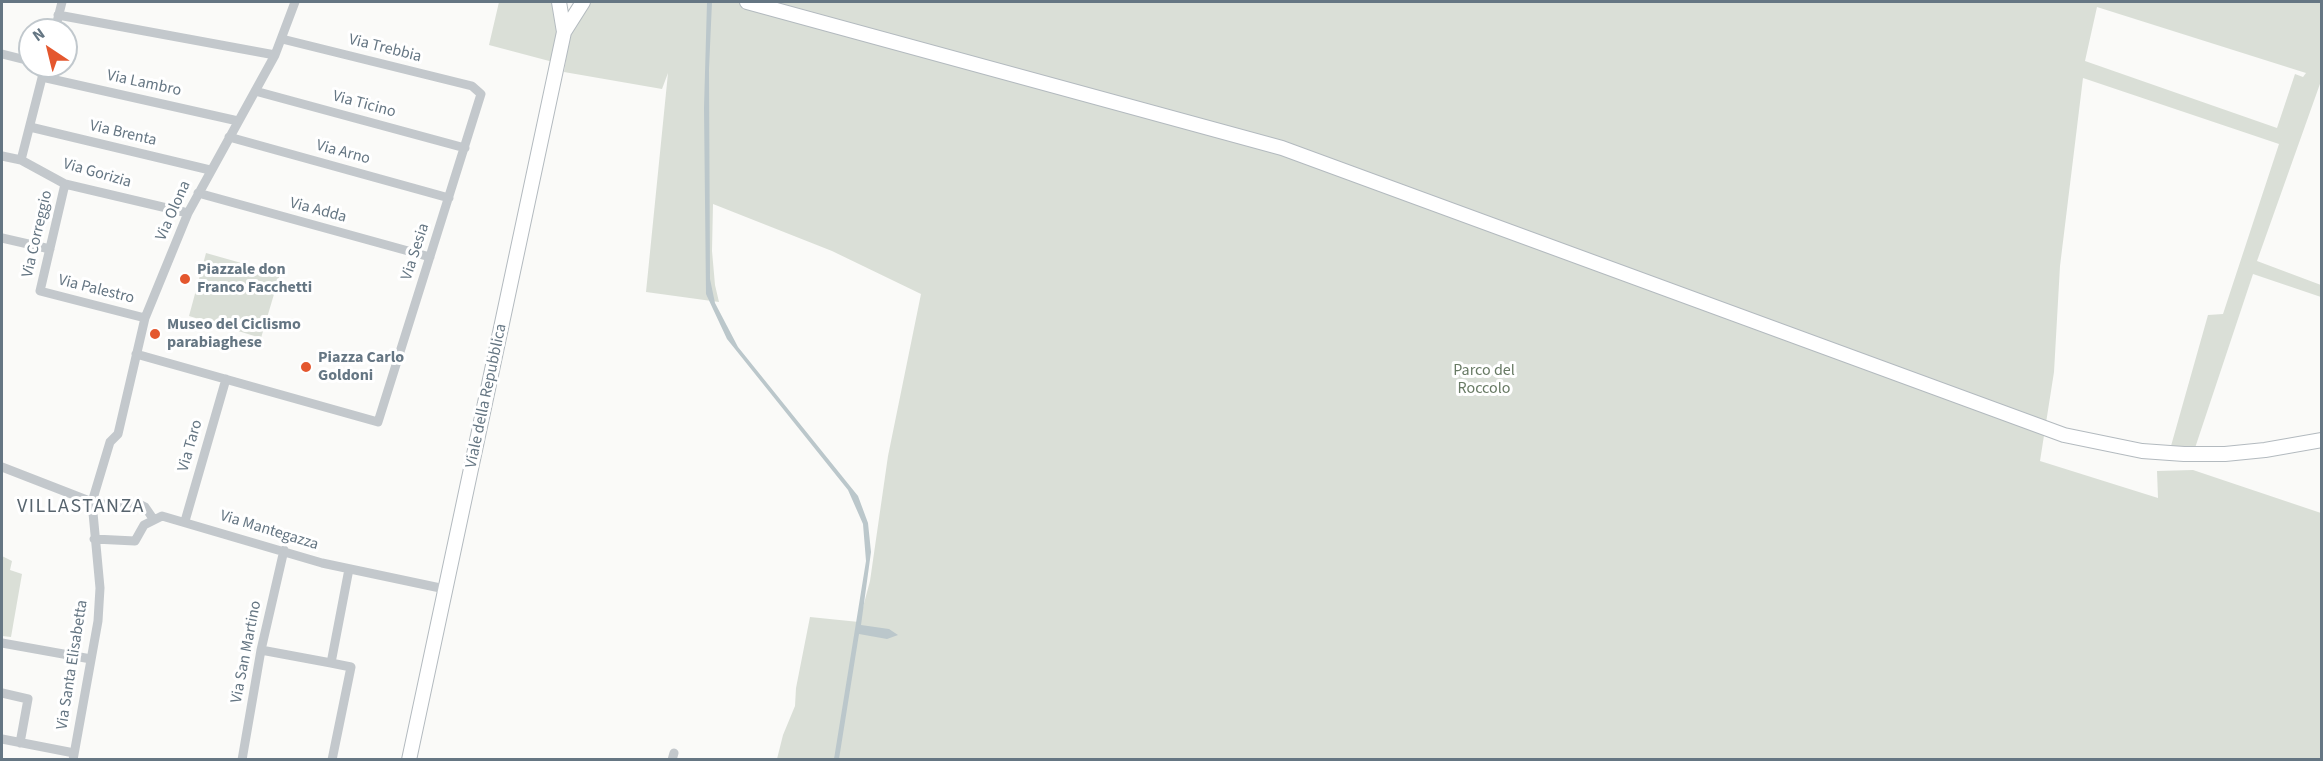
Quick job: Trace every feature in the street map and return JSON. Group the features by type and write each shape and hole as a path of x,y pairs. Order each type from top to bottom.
{"main road":[{"path":"559,2 564,32"},
{"path":"564,32 583,2"},
{"path":"747,2 1282,148 2064,435 2133,449 2184,454 2225,454 2265,450 2322,440"},
{"name":"Viale della Repubblica","path":"409,759 564,32"}],"street":[{"path":"57,18 62,2"},
{"name":"Via Olona","path":"92,502 110,442 118,434 146,318 188,213 275,55 295,2"},
{"path":"58,15 275,55"},
{"name":"Via Trebbia","path":"282,39 472,86 479,90"},
{"path":"2,54 18,58"},
{"path":"21,160 42,78"},
{"name":"Via Lambro","path":"46,78 238,121"},
{"name":"Via Sesia","path":"226,379 378,422 481,98 479,90"},
{"name":"Via Ticino","path":"255,91 465,148"},
{"name":"Via Brenta","path":"30,127 210,170"},
{"name":"Via Arno","path":"229,137 449,198"},
{"name":"Via Gorizia","path":"2,156 21,160 66,184 188,213"},
{"name":"Via Correggio","path":"40,291 66,184"},
{"name":"Via Adda","path":"198,193 430,257"},
{"path":"2,238 50,249"},
{"name":"Via Palestro","path":"40,291 146,318"},
{"path":"136,354 226,379"},
{"name":"Via Taro","path":"185,521 226,379"},
{"path":"2,466 92,502 125,508 139,504 145,507 154,520 144,525 135,541 94,539"},
{"name":"Via Santa Elisabetta","path":"74,756 98,621 100,588 92,502"},
{"name":"Via Mantegazza","path":"154,520 162,516 185,521 349,569 445,590"},
{"name":"Via San Martino","path":"242,759 261,650 284,550"},
{"path":"331,663 349,569"},
{"path":"2,643 91,659"},
{"path":"261,650 351,667 332,759"},
{"path":"2,693 28,699 20,743"},
{"path":"2,739 74,756"}],"green space":[{"path":"499,2 554,2 557,31 553,62 489,45"},
{"name":"Parco del Roccolo","path":"591,2 2321,2 2321,81 2257,261 2321,285 2321,297 2253,274 2193,454 2169,453 2208,315 2223,314 2279,144 2083,78 2060,266 2054,372 2040,461 2158,498 2157,471 2193,470 2321,513 2321,759 777,759 783,735 795,706 796,688 810,617 859,622 870,581 888,456 921,294 832,251 713,204 712,251 719,302 646,292 668,73 662,89 564,72 569,40 580,14","holes":["2097,7 2306,73 2303,77 2295,74 2277,128 2085,61"]},
{"path":"206,253 280,274 261,338 189,316"},
{"path":"2,556 12,561 10,570 22,574 11,637 2,636"}],"shaded area":[{"path":"707,2 712,2 709,69 710,279 715,303 738,347 858,496 868,523 871,552 861,625 889,629 898,635 887,639 859,634 839,759 834,759 866,561 863,524 848,490 727,339 706,294 704,108"}],"place":[{"name":"Piazzale don Franco Facchetti","path":"185,279"},
{"name":"Museo del Ciclismo parabiaghese","path":"155,334"},
{"name":"Piazza Carlo Goldoni","path":"306,367"}],"district":[{"name":"VILLASTANZA","path":"81,508"}]}
